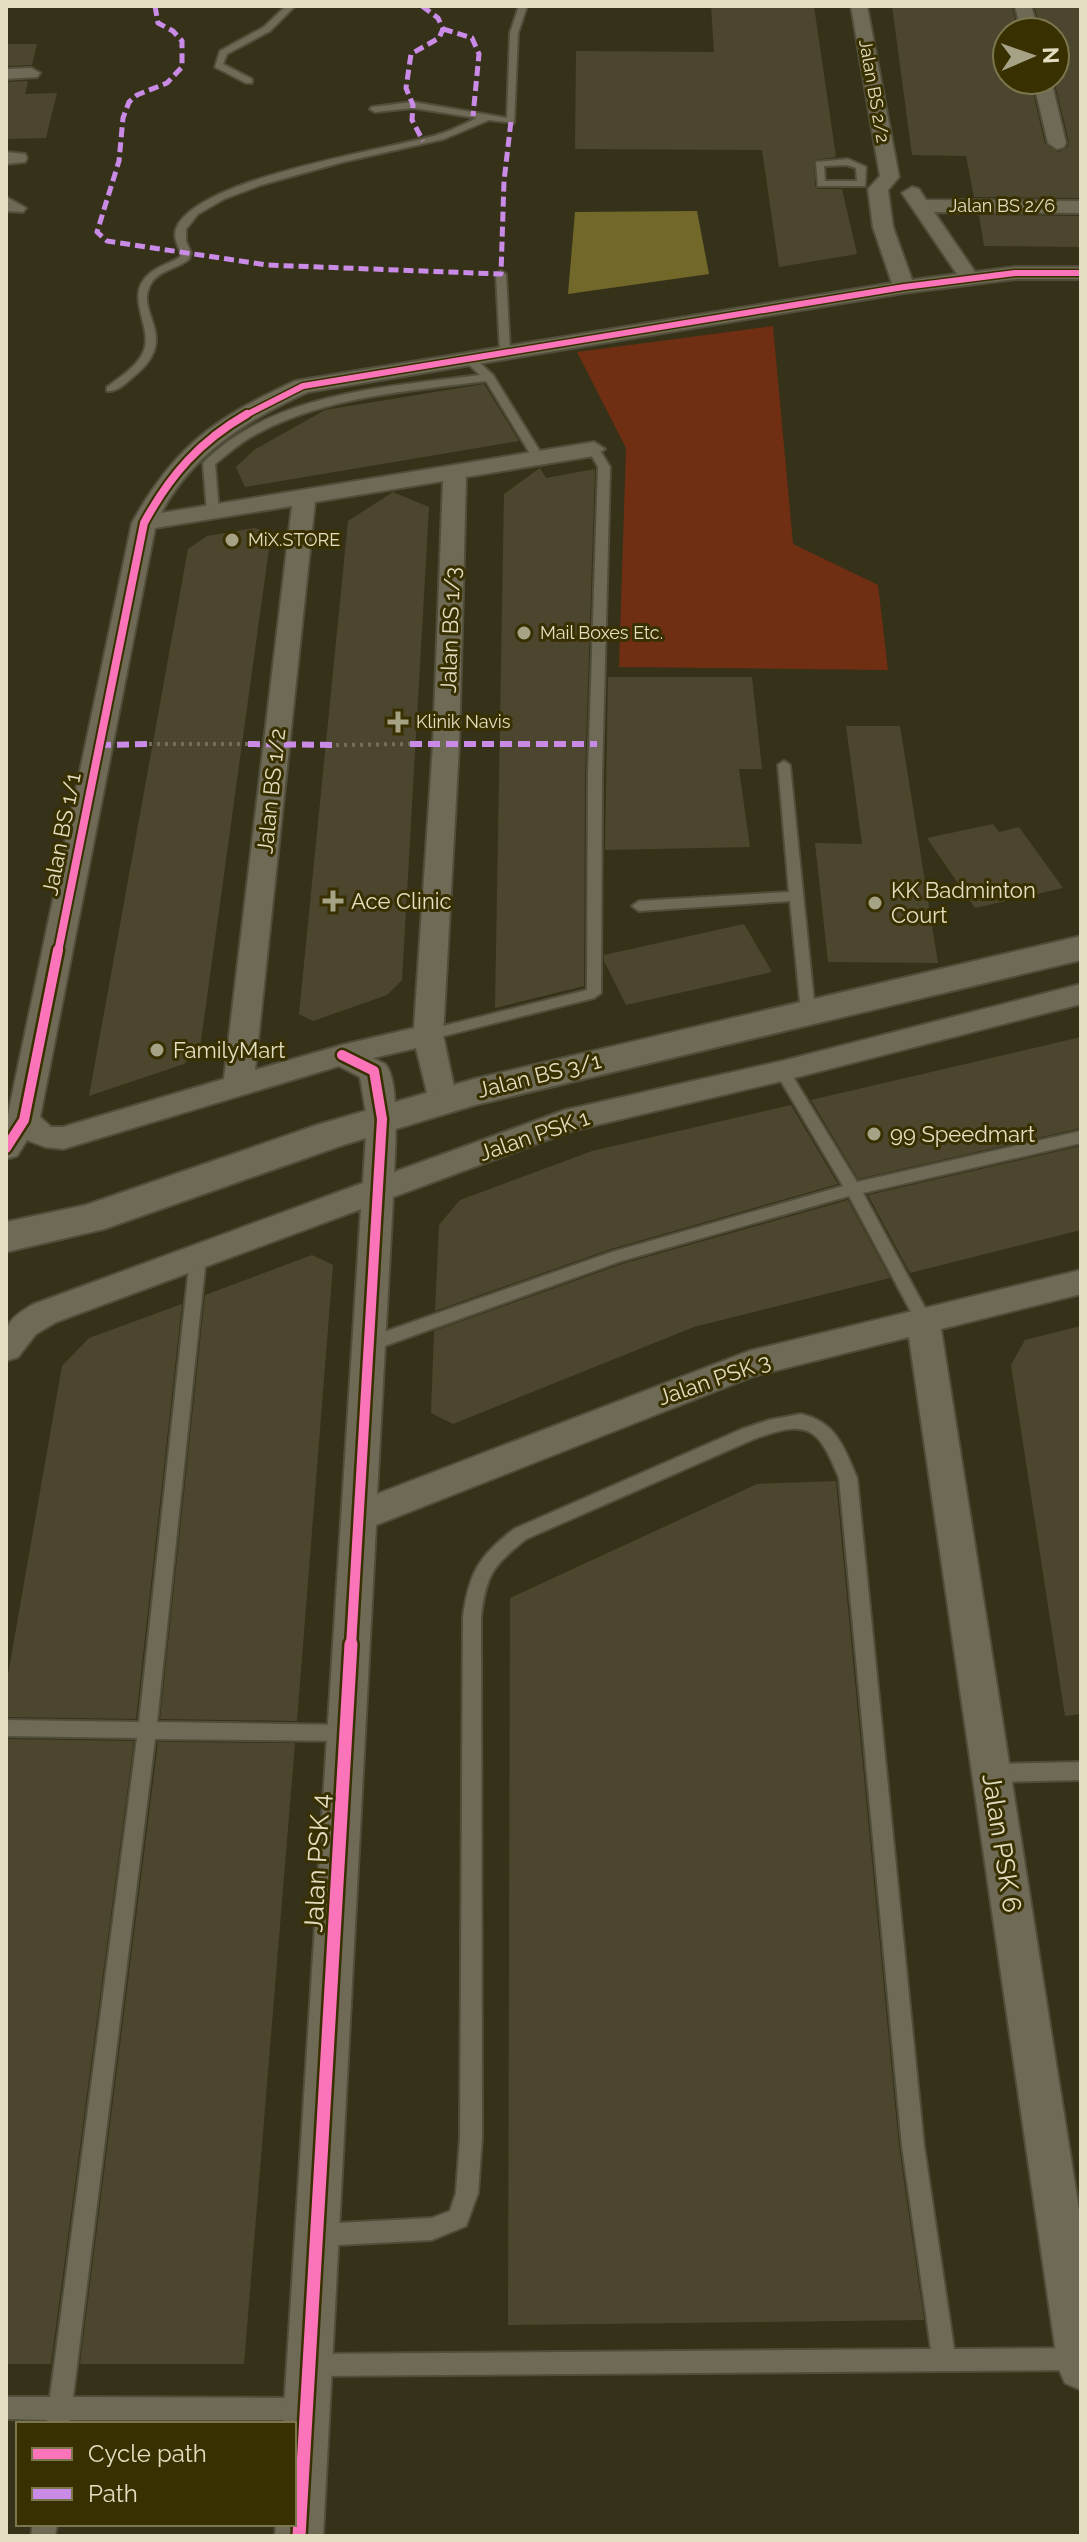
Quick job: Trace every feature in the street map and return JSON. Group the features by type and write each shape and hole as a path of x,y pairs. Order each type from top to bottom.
{"street":[{"name":"Jalan BS 2/2","path":"859,6 890,175"},
{"path":"6,74 31,73"},
{"path":"1046,96 1057,143"},
{"path":"904,287 883,227 878,189 890,175 906,185 970,279"},
{"name":"Jalan BS 2/6","path":"922,206 1081,207"},
{"name":"Jalan BS 1/1","path":"6,1148 24,1120 144,523 156,498 181,462 219,430 303,386 904,287 1030,272 1081,273"},
{"path":"144,523 594,449"},
{"name":"Jalan BS 1/3","path":"442,1101 428,1035 446,745 455,472"},
{"name":"Jalan BS 1/2","path":"238,1086 304,497"},
{"name":"Jalan BS 3/1","path":"6,1237 90,1219 442,1101 639,1050 1081,948"},
{"name":"Jalan PSK 1","path":"8,1344 24,1325 45,1313 565,1121 782,1071 1081,994"},
{"path":"24,1120 37,1135 49,1139 63,1138 342,1055 428,1035"},
{"name":"Jalan PSK 4","path":"299,2536 382,1119 374,1071 342,1055"},
{"name":"Jalan PSK 3","path":"360,1516 749,1364 1081,1282"},
{"name":"Jalan PSK 6","path":"923,1319 1080,2363"}],"lane":[{"path":"249,81 218,65 223,53 267,29 291,6"},
{"path":"375,109 413,105 511,121 514,33 523,6"},
{"path":"111,389 147,358 153,330 144,306 143,292 148,280 184,259 186,253 181,243 181,229 196,211 225,195 345,157 444,136 486,118"},
{"path":"848,162 861,167 863,173 862,184 825,186 821,184 818,167 824,163 848,162"},
{"path":"863,173 890,175"},
{"path":"501,274 505,352"},
{"path":"467,357 489,377 538,458"},
{"path":"213,512 209,463 253,431 303,409 385,392 489,377"},
{"path":"428,1035 594,993 595,776 604,467 594,449"},
{"path":"784,765 808,1012"},
{"path":"639,906 797,896"},
{"path":"782,1071 853,1189 923,1319"},
{"path":"370,1344 618,1256 853,1189 1081,1137"},
{"path":"59,2416 147,1730 198,1258"},
{"path":"317,2235 432,2229 458,2218 467,2193 471,2138 472,1617 476,1583 489,1558 520,1534 748,1434 779,1422 803,1420 825,1430 836,1447 848,1478 913,2146 944,2360"},
{"path":"6,1728 347,1733"},
{"path":"991,1773 1081,1771"},
{"path":"309,2365 944,2360 1080,2363"},
{"path":"6,2408 59,2416 307,2409"}],"path":[{"path":"149,744 248,744"},
{"path":"336,745 410,744"}],"shaded area":[{"path":"697,211 709,274 568,294 575,212"},
{"path":"773,326 793,544 878,585 888,670 619,667 626,448 577,352"}],"building":[{"path":"711,6 814,6 836,157 814,160 815,186 818,189 842,189 857,254 779,267 762,150 575,149 576,51 714,52"},
{"path":"892,6 1012,6 1014,16 991,16 991,96 1034,96 1045,144 1058,152 1067,148 1069,142 1058,96 1071,96 1071,16 1037,16 1034,6 1081,6 1081,198 974,197 966,156 912,155"},
{"path":"6,44 37,44 32,65 6,66"},
{"path":"28,81 25,94 57,93 46,138 6,139 6,82"},
{"path":"979,215 1081,216 1081,247 984,246"},
{"path":"484,384 519,441 245,487 236,467 254,450 325,410"},
{"path":"540,468 546,478 595,469 585,776 584,986 495,1008 504,494"},
{"path":"393,492 429,507 402,980 387,995 313,1021 299,1014 348,521"},
{"path":"255,528 271,534 200,1048 184,1064 89,1096 188,549 207,536"},
{"path":"608,677 752,677 762,769 739,769 750,847 605,850"},
{"name":"KK Badminton Court","path":"846,726 900,726 938,963 828,962 815,843 862,844"},
{"path":"993,824 999,832 1019,827 1063,888 975,908 927,838"},
{"path":"744,924 772,972 626,1005 604,961 604,955"},
{"path":"1081,1037 1081,1128 858,1179 811,1100"},
{"path":"791,1105 838,1184 611,1249 435,1311 439,1225 460,1200 592,1151"},
{"path":"1081,1146 1081,1230 910,1273 868,1195"},
{"path":"848,1200 890,1278 694,1327 453,1424 431,1413 434,1331 622,1264"},
{"path":"312,1255 333,1265 297,1721 160,1719 205,1295"},
{"path":"182,1304 136,1719 6,1717 6,1686 62,1366 89,1338"},
{"path":"1081,1326 1081,1714 1065,1716 1011,1365 1025,1340"},
{"path":"836,1481 899,2146 924,2320 508,2325 510,1598 757,1484"},
{"path":"6,1739 134,1741 51,2364 6,2364"},
{"path":"158,1742 295,1743 244,2364 80,2364"}],"marked path":[{"path":"155,6 158,23 173,31 182,41 182,67 167,83 137,95 124,112 119,161 97,232 107,241 267,265 501,274 504,181 511,121"},
{"path":"422,6 438,18 443,29 439,38 411,54 406,88 413,105 412,120 423,141"},
{"path":"443,29 472,38 479,54 473,116"},
{"path":"99,745 149,744"},
{"path":"248,744 336,745"},
{"path":"410,744 597,744"}],"cycle path":[{"path":"6,1148 24,1120 144,523 174,474 209,438 252,411 303,386 904,287 1015,273 1081,273"},
{"path":"299,2536 382,1119 374,1071 342,1055"}],"place":[{"name":"MiX.STORE","path":"232,540"},
{"name":"Mail Boxes Etc.","path":"524,633"},
{"name":"Klinik Navis","path":"398,722"},
{"name":"Ace Clinic","path":"333,901"},
{"name":"KK Badminton Court","path":"875,903"},
{"name":"FamilyMart","path":"157,1050"},
{"name":"99 Speedmart","path":"874,1134"}]}
